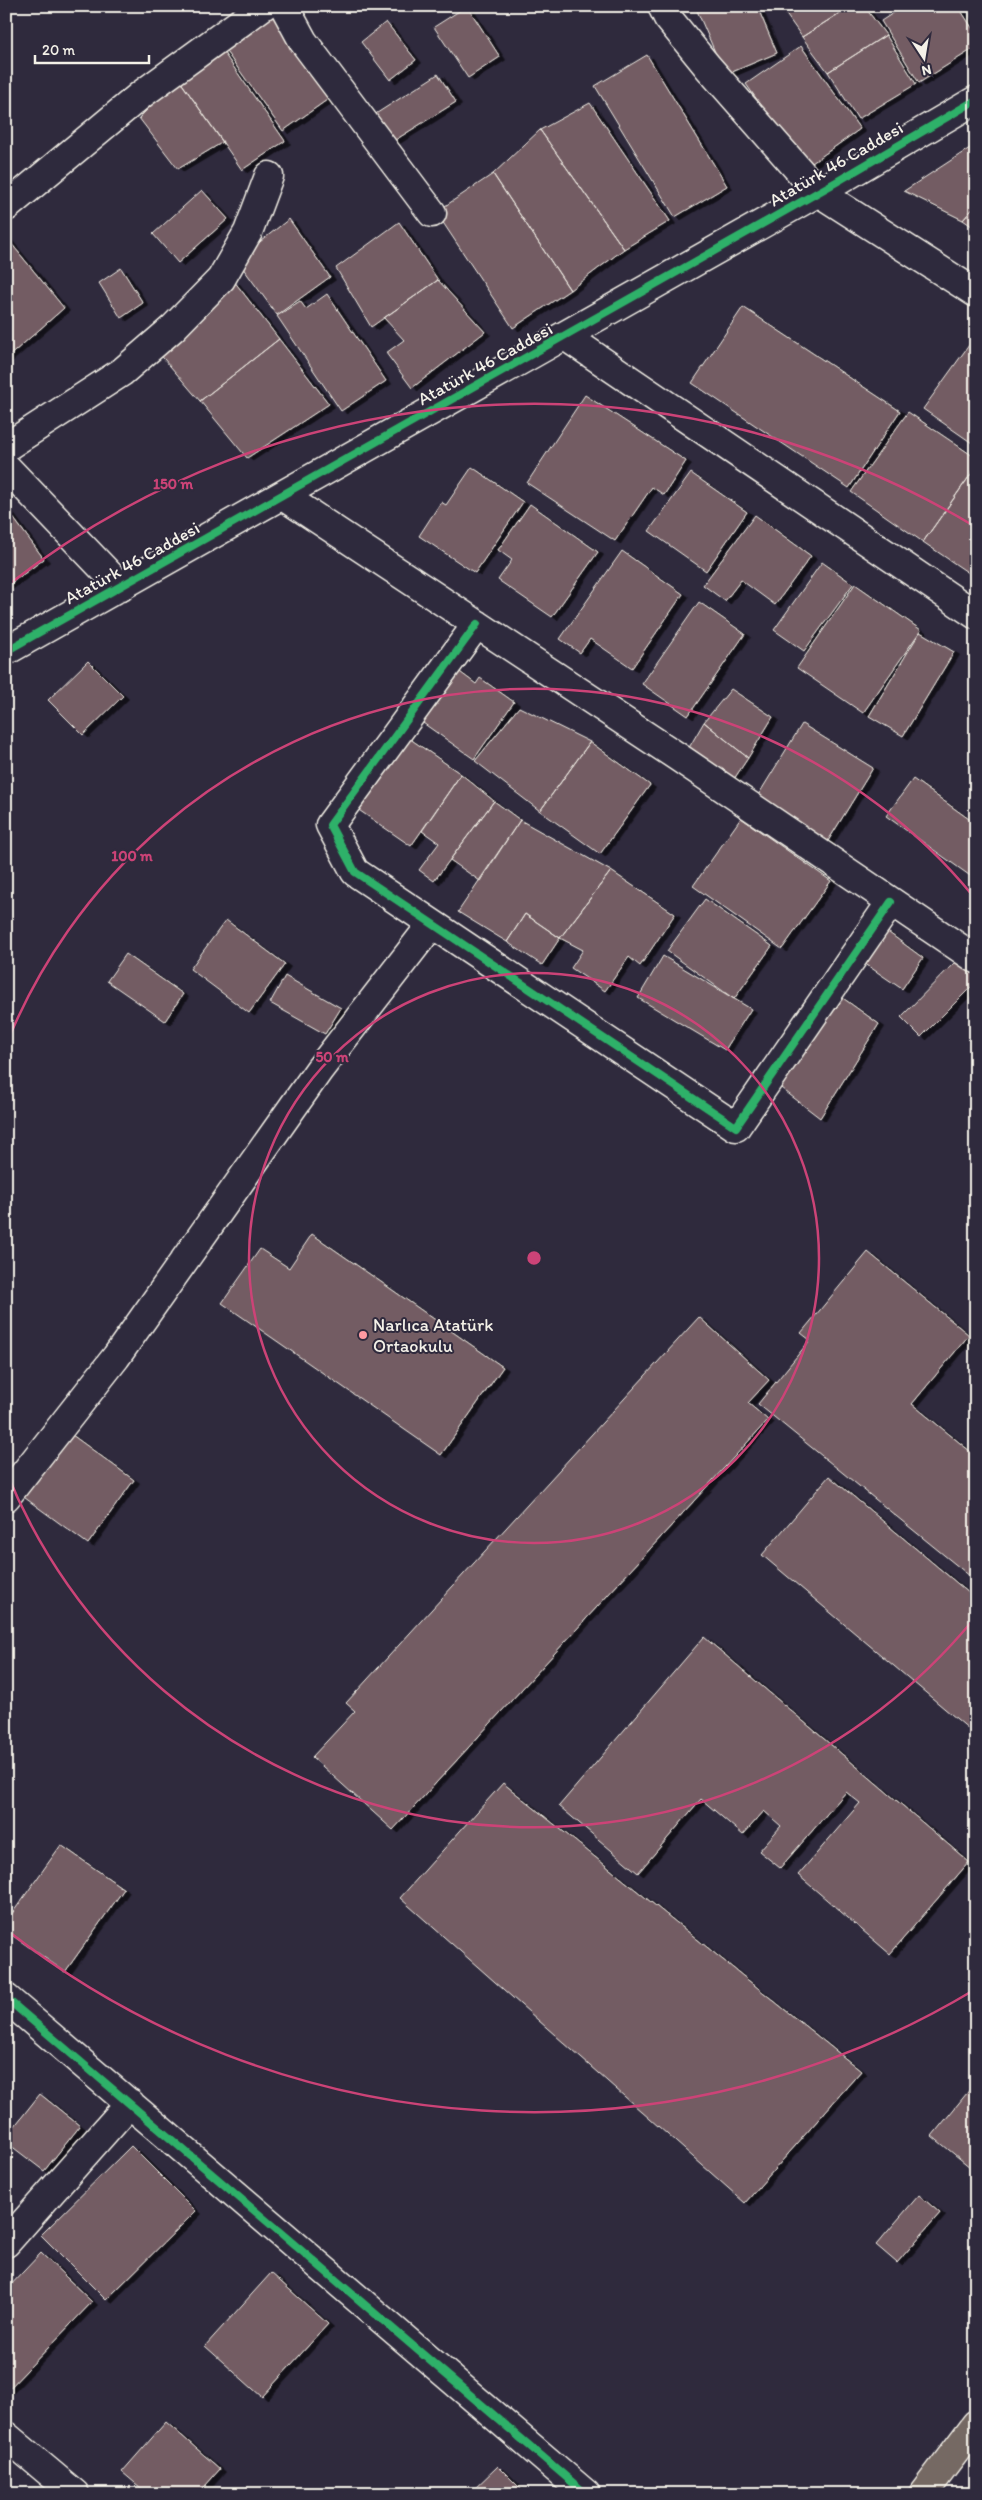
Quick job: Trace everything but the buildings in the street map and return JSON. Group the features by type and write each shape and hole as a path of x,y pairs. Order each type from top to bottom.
{"main road":[{"path":"923,2494 976,2424"}],"street":[{"path":"6,207 142,94 263,6"},
{"path":"284,6 303,41 432,213"},
{"path":"662,6 668,18 708,67 818,192 976,293"},
{"name":"Atatürk 46 Caddesi","path":"6,651 565,336 976,100"},
{"path":"6,447 122,372 173,328 221,279 248,232 269,176"},
{"path":"565,336 976,614"},
{"path":"6,467 121,587"},
{"path":"282,496 678,757 976,959"},
{"path":"477,624 330,825 355,872 432,924 736,1127 891,902"},
{"path":"6,1498 116,1357 319,1070 432,924"},
{"path":"6,1998 586,2494"},
{"path":"6,2243 130,2104"},
{"path":"6,2436 75,2494"}],"cycle path":[{"path":"6,651 838,181 976,100"},
{"path":"477,624 330,825 355,872 736,1127 891,902"},
{"path":"6,1998 586,2494"}],"place":[{"name":"Narlıca Atatürk Ortaokulu","path":"363,1335"}]}
